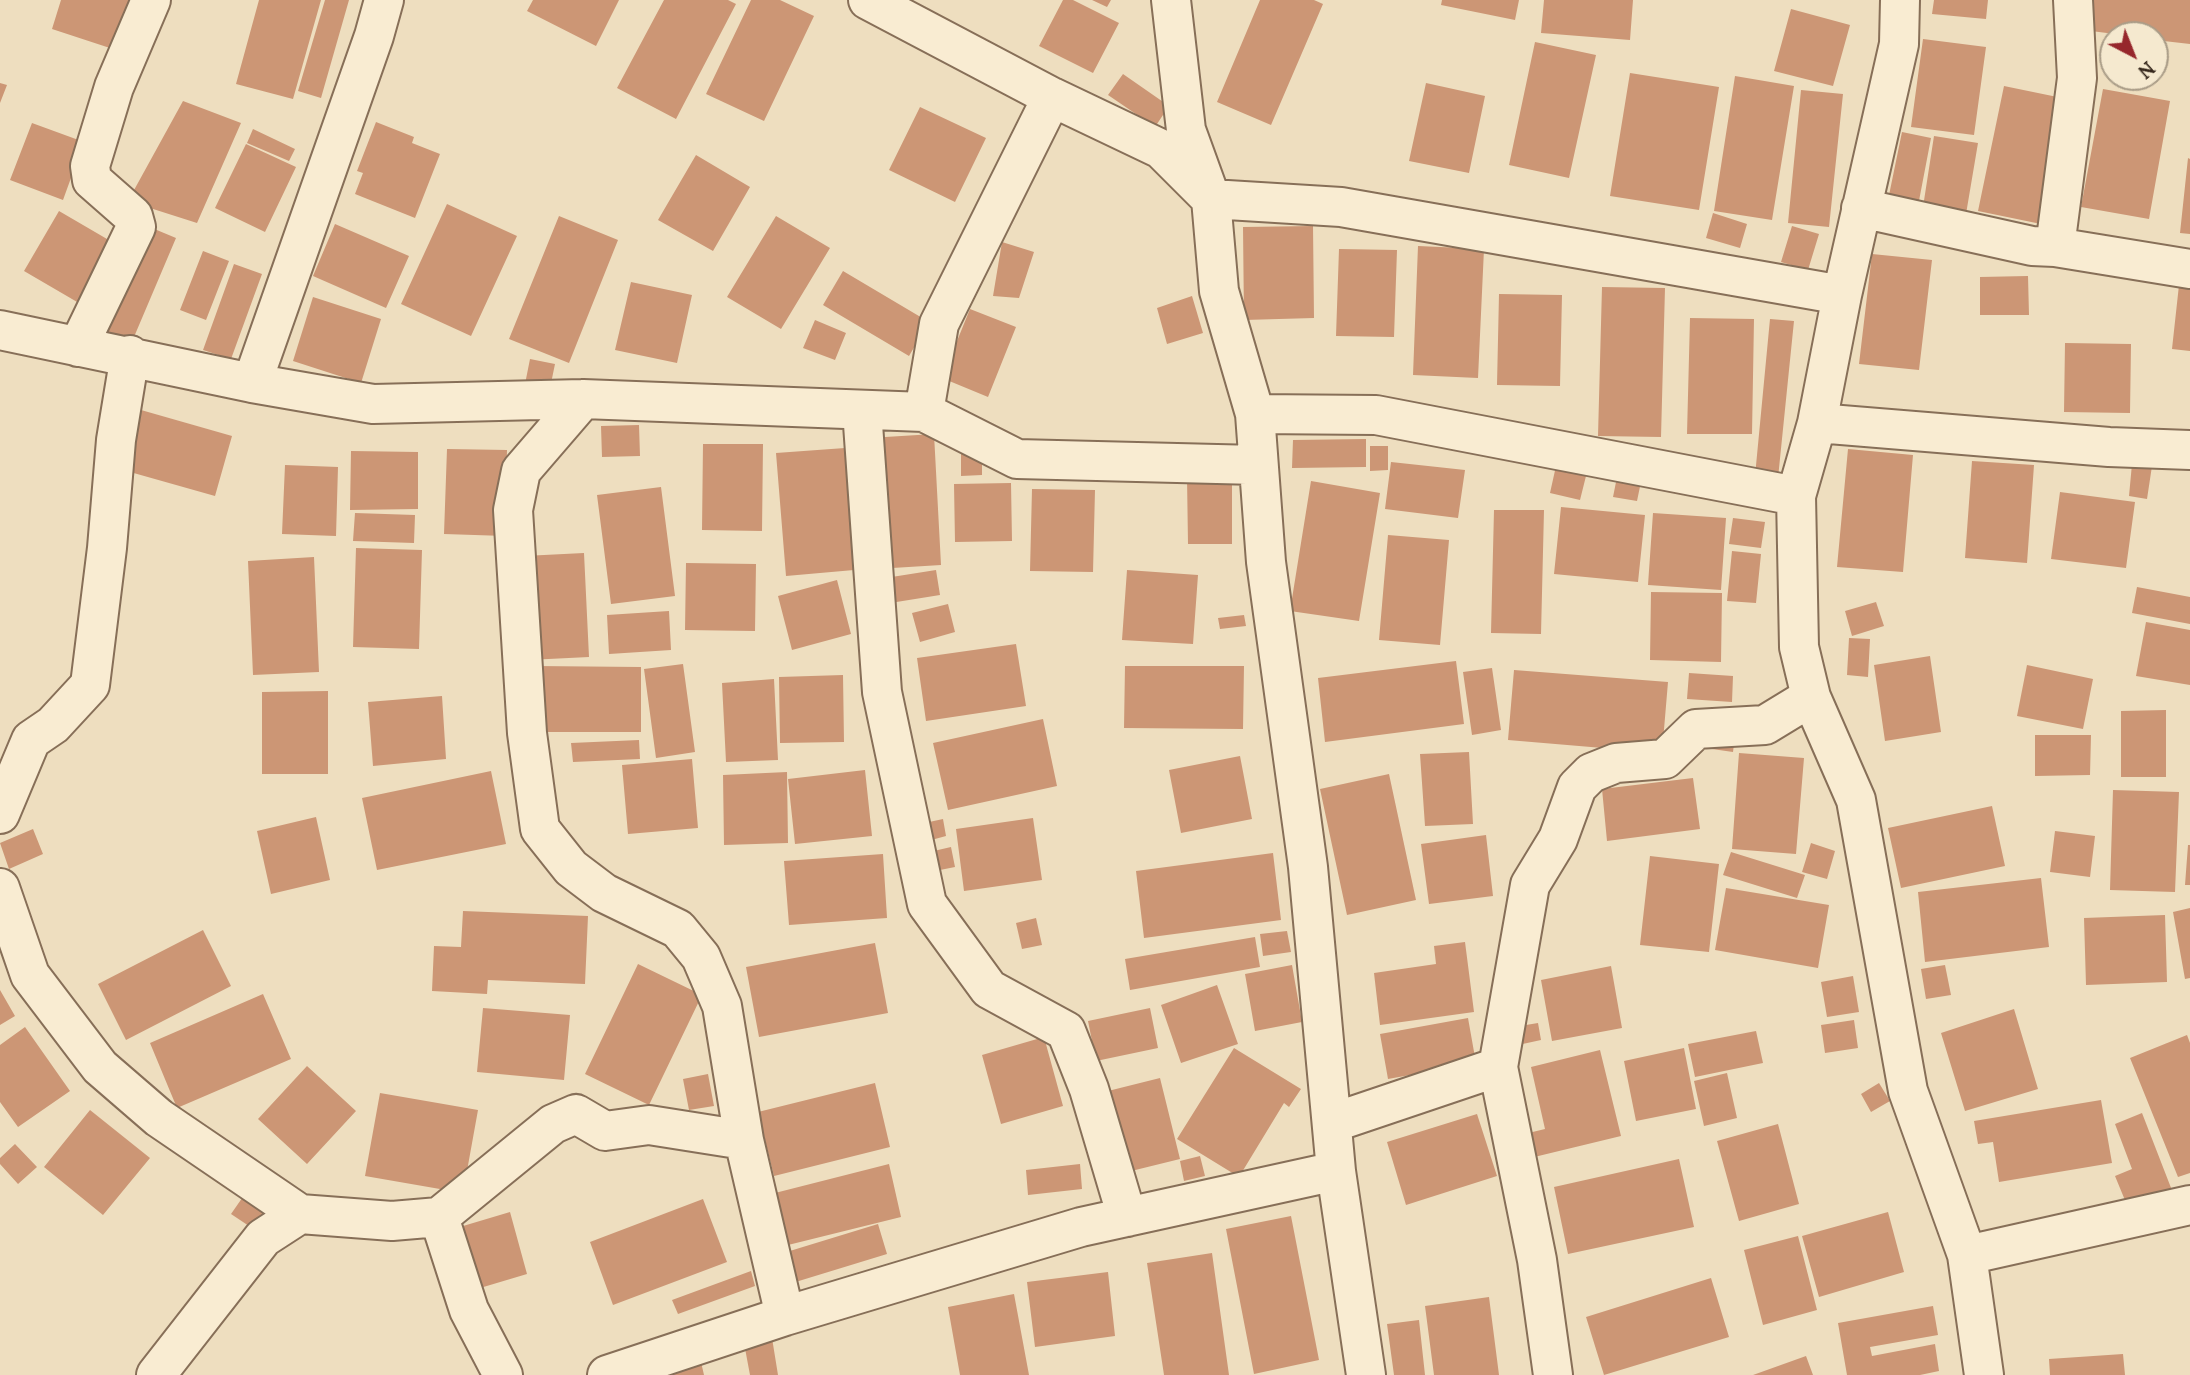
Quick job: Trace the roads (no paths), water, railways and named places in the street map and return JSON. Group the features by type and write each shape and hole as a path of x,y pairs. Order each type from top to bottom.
{"street":[{"path":"78,347 136,227 133,216 92,180 90,166 114,87 150,0"},
{"path":"252,383 374,36 384,0"},
{"path":"868,0 924,12 1052,97 1161,149 1211,199 1340,207 1842,295"},
{"path":"1171,0 1186,130 1211,199 1219,291 1255,414 1266,562 1308,867 1336,1171 1366,1375"},
{"path":"1900,0 1899,44 1842,295 1817,423 1796,496 1799,647 1811,697 1856,800 1908,1091 1967,1255 1984,1375"},
{"path":"2054,247 2077,78 2073,0"},
{"path":"923,412 939,324 1052,97"},
{"path":"1861,208 2032,246 2054,247 2190,269"},
{"path":"0,330 130,355 252,383 373,404 583,399 923,412 1017,459 1257,466"},
{"path":"0,814 31,740 53,725 90,685 107,548 116,440 130,355"},
{"path":"583,399 521,471 513,510 527,733 540,829 571,868 604,892 678,929 701,957 722,1006 744,1140 785,1316"},
{"path":"862,410 882,692 927,904 989,989 1066,1031 1089,1089 1127,1217"},
{"path":"1255,414 1376,415 1796,496"},
{"path":"1817,423 2109,447 2190,450"},
{"path":"1553,1375 1537,1260 1498,1067 1530,885 1558,839 1577,787 1591,772 1616,763 1665,759 1696,729 1765,725 1811,697"},
{"path":"0,888 30,975 100,1067 159,1118 300,1214 392,1221 439,1217 553,1124 576,1114 606,1131 649,1125 744,1140"},
{"path":"1332,1123 1498,1067"},
{"path":"607,1375 785,1316 1081,1227 1336,1171"},
{"path":"1967,1255 2190,1205"},
{"path":"161,1373 263,1237 300,1214"},
{"path":"439,1217 469,1310 503,1375"}]}
